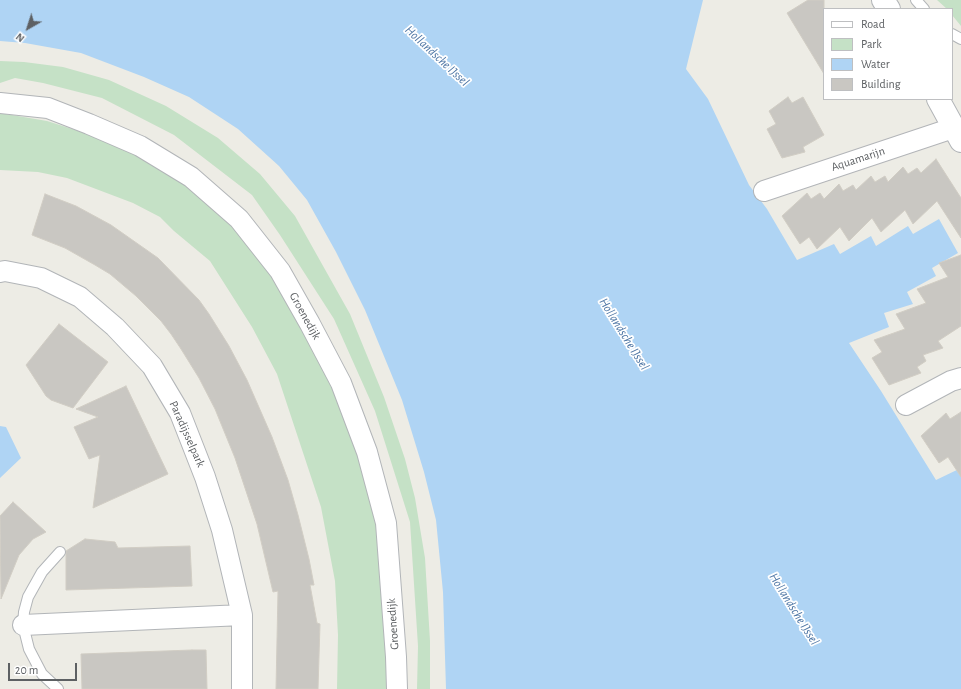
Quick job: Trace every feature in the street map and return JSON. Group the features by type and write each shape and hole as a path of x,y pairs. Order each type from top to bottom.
{"street":[{"path":"939,100 957,134"},
{"name":"Groenedijk","path":"0,103 48,108 140,146 191,177 239,219 280,271 341,383 367,452 386,523 397,689"},
{"name":"Aquamarijn","path":"764,191 957,134"},
{"name":"Paradijsselpark","path":"0,272 5,271 41,278 80,297 115,328 152,366 180,413 205,477 222,530 242,615 242,689"},
{"path":"906,405 958,375"},
{"path":"23,625 242,615"}],"lane":[{"path":"916,0 923,8"},
{"path":"58,689 42,674 29,649 23,625 24,612 28,597 42,572 60,552"}],"green space":[{"path":"937,0 961,0 961,26 953,16 953,8 946,8"},
{"path":"0,61 24,62 63,67 109,80 166,106 218,138 260,174 295,216 350,314 384,397 405,459 415,498 425,558 430,641 430,689 417,689 418,646 410,522 375,411 334,319 280,235 252,195 174,135 102,98 43,83 15,78 0,83"},
{"path":"0,113 47,121 142,151 213,197 280,267 382,493 398,689 337,689 338,635 335,581 321,507 277,374 252,327 210,261 174,231 160,217 133,203 67,178 38,172 0,170"}],"water":[{"name":"Hollandsche IJssel","path":"0,0 703,0 686,69 708,99 749,185 767,209 797,260 834,244 840,254 871,236 876,246 908,226 913,234 939,219 958,253 932,268 936,276 907,292 913,304 884,313 889,327 849,343 881,391 936,480 961,468 961,689 446,689 443,592 436,520 424,472 402,400 365,310 336,252 307,200 279,166 238,129 189,97 144,77 81,53 25,43 0,41"},
{"path":"0,426 6,427 21,458 0,478"}],"building":[{"path":"808,0 824,0 823,72 787,13"},
{"path":"788,97 792,103 803,97 824,135 803,147 805,152 782,158 767,129 776,124 769,111"},
{"path":"936,159 961,198 961,238 937,201 913,224 905,210 881,232 872,218 849,241 840,227 817,249 809,237 800,244 782,216 807,193 811,199 820,193 824,199 839,184 843,191 853,185 856,190 871,176 875,182 885,176 888,182 903,167 908,174 917,168 921,173"},
{"path":"45,194 76,206 111,225 158,258 199,300 229,346 247,380 272,437 288,480 298,515 314,585 310,585 317,623 320,624 318,689 276,689 278,591 273,592 257,524 235,458 215,409 199,378 171,334 161,321 136,296 110,274 95,265 65,248 32,235"},
{"path":"961,255 961,326 938,341 943,348 923,355 926,361 917,367 921,373 889,385 872,358 882,352 874,340 905,329 896,314 926,303 917,289 948,277 939,263"},
{"path":"59,324 108,362 73,408 51,400 46,396 26,365"},
{"path":"126,386 168,474 93,508 100,455 89,459 74,427 98,417 76,409"},
{"path":"961,412 961,477 948,457 939,463 921,436 946,413 950,419"},
{"path":"13,502 46,532 33,539 19,555 1,599 0,516"},
{"path":"85,539 115,542 118,548 190,546 192,586 66,590 66,551"},
{"path":"206,650 207,689 82,689 81,654"}]}
